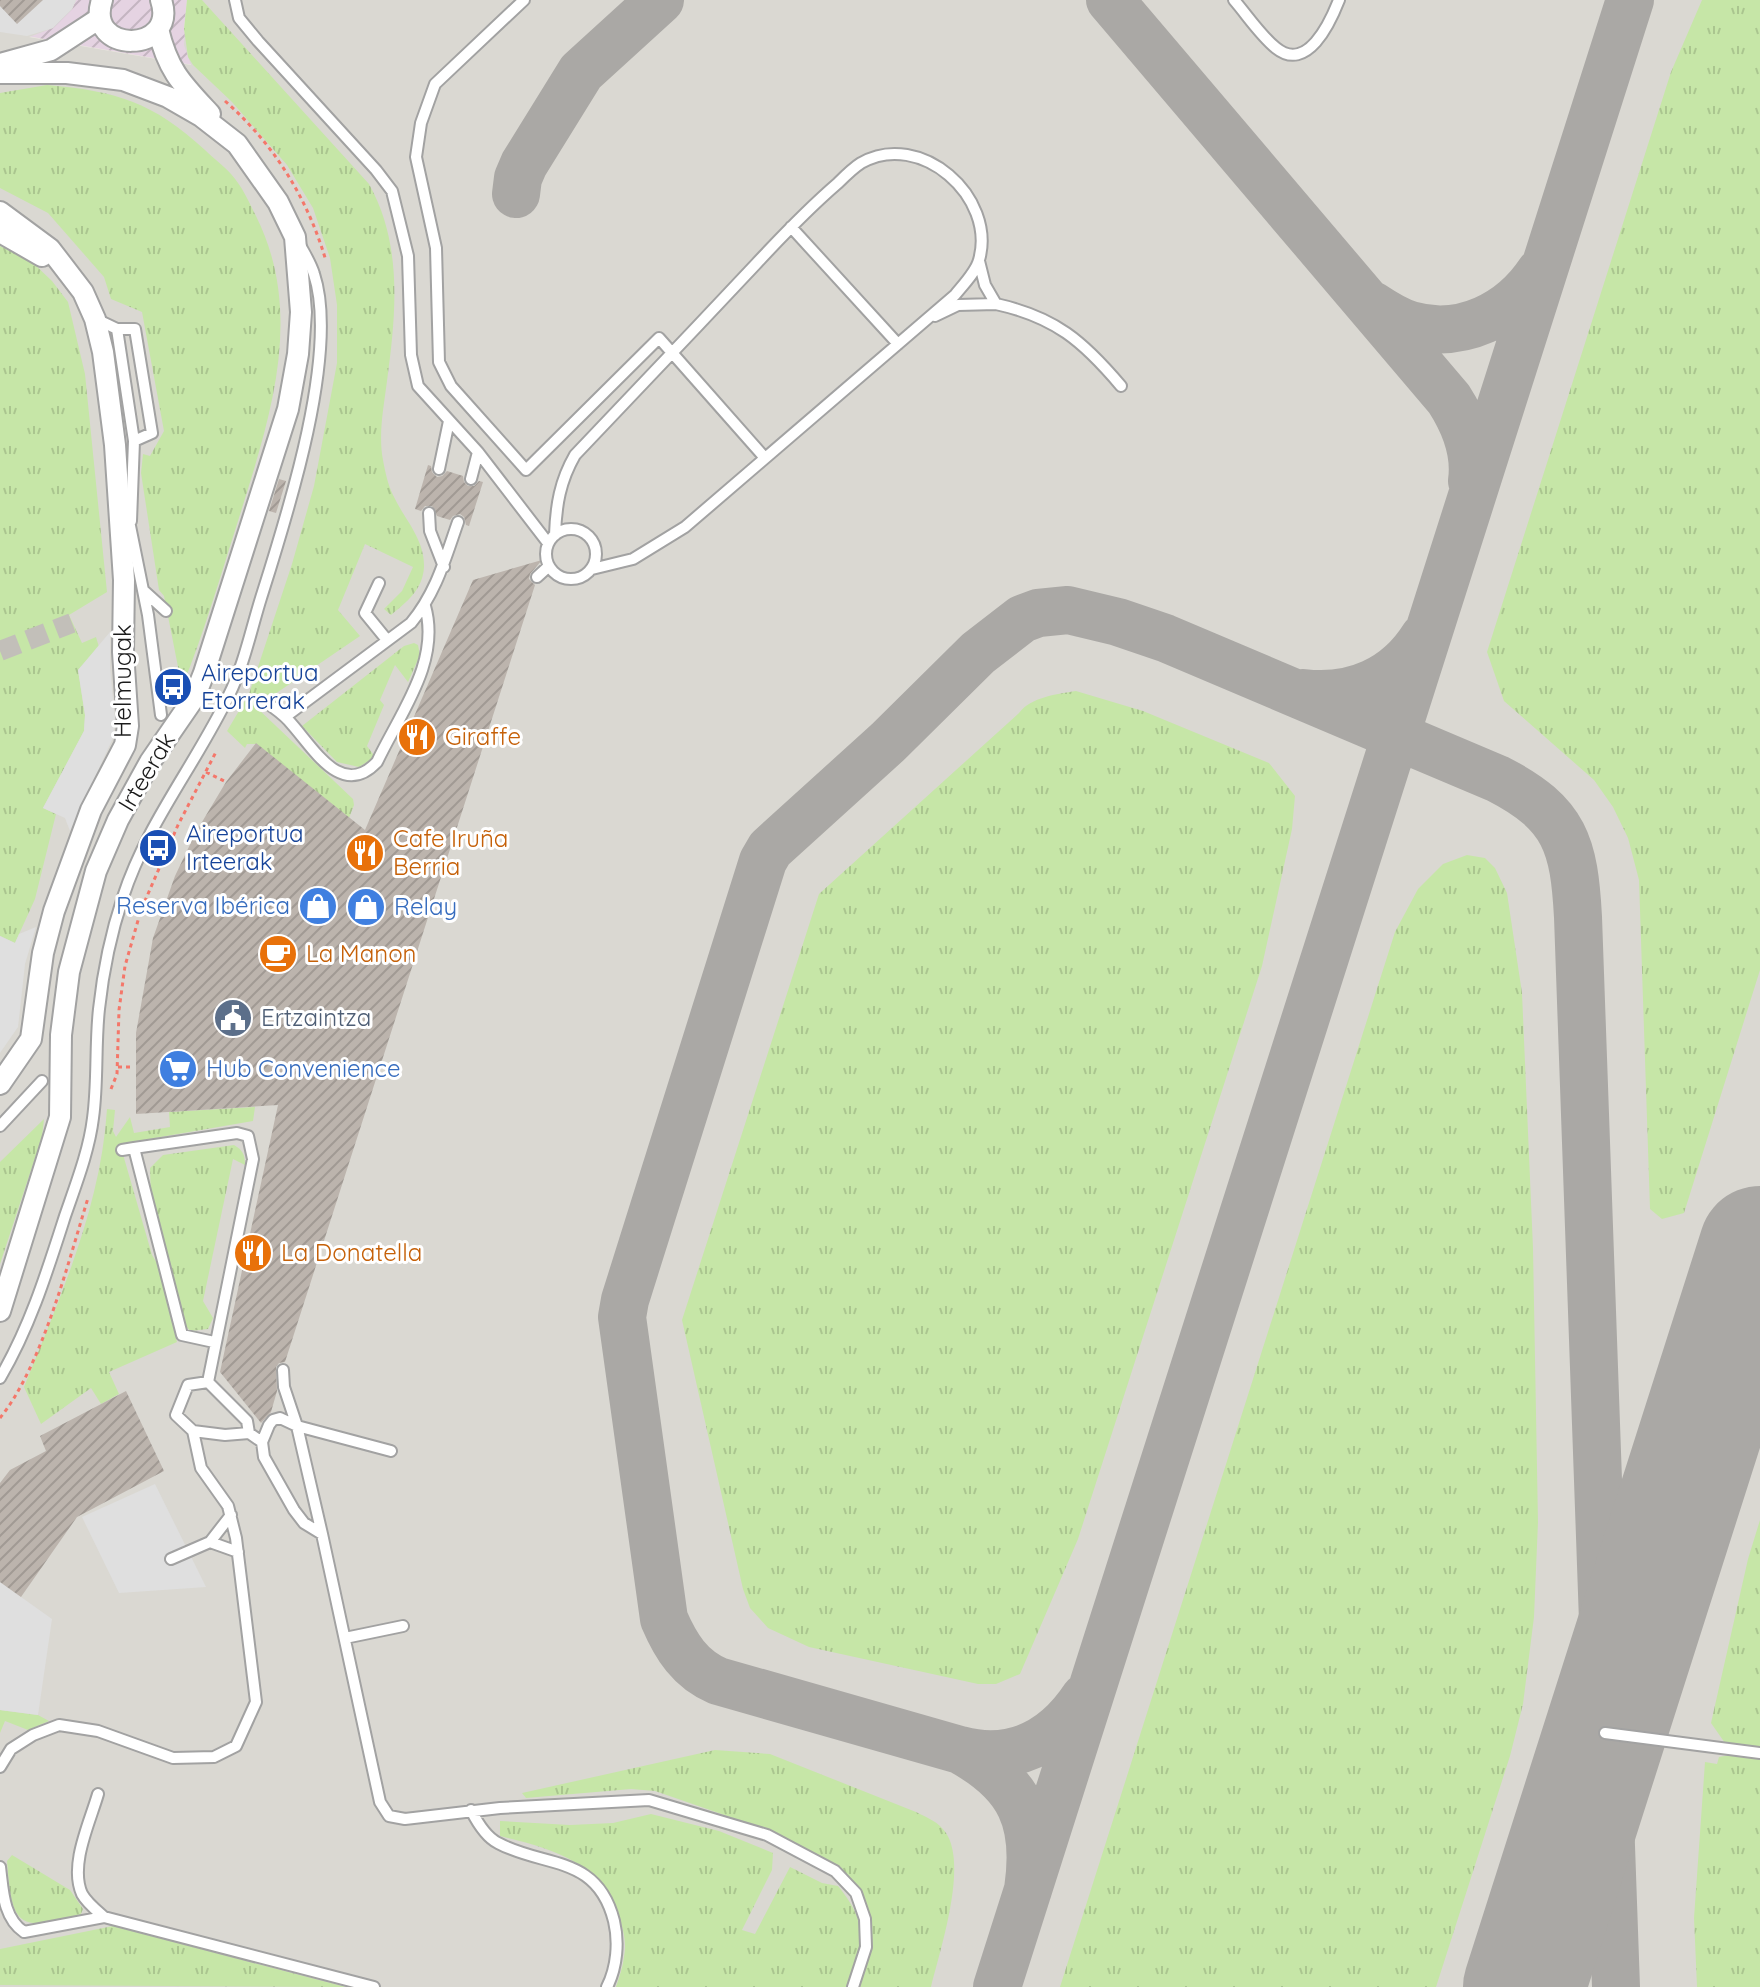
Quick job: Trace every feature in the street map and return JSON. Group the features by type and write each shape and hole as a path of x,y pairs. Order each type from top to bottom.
{"street":[{"path":"0,64 51,50 101,9 106,29 114,38 138,42 149,38 163,18 161,0"},
{"path":"158,29 162,49 175,76 237,144 278,202 295,237"},
{"path":"0,73 67,73 123,80 168,97 201,116 237,144"},
{"name":"Helmugak","path":"0,212 50,249 70,272 95,319 103,352 124,443 123,652 127,736 120,757 91,810 61,888 43,953 31,1039 0,1084"},
{"path":"0,232 70,272"},
{"name":"Irteerak","path":"0,1311 60,1117 61,1035 69,972 96,871 118,820 150,762 194,698 288,409 298,354 301,312 295,237"}],"lane":[{"path":"235,0 239,18 392,191 408,256 411,355 418,386 552,539"},
{"path":"524,0 435,84 421,123 416,157 436,248 439,362 451,386 526,470 659,338 765,458"},
{"path":"1234,0 1277,49 1295,55 1309,50 1330,24 1339,0"},
{"path":"979,261 955,295 685,527 633,559 592,569 582,576 570,579 558,575 549,566 546,550 552,539 562,477 575,455 791,227 862,162 890,155 914,156 941,168 963,186 975,209 980,234 979,261 985,285 996,304"},
{"path":"791,227 898,344"},
{"path":"0,1378 36,1305 84,1158 93,1119 99,1010 108,949 122,898 152,827 232,691 285,521 315,393 320,337 320,305 315,276 295,237"},
{"path":"926,320 958,305 996,304 1021,309 1054,324 1091,350 1121,386"},
{"path":"95,319 117,329 135,329 152,433 124,443"},
{"path":"117,329 131,531 161,715"},
{"path":"439,469 449,421"},
{"path":"124,443 131,531"},
{"path":"471,479 478,452"},
{"path":"429,513 430,531 444,567"},
{"path":"285,717 411,623 425,606 444,567 458,522"},
{"path":"552,539 566,529 577,529 588,535 595,546 596,558 592,569"},
{"path":"537,577 549,566"},
{"path":"379,583 365,613 387,640"},
{"path":"143,590 166,611"},
{"path":"264,701 285,717 334,772 350,777 366,773 377,762 426,664 429,621 425,606"},
{"path":"0,1126 42,1081"},
{"path":"122,1150 237,1133 248,1136 253,1159 208,1382"},
{"path":"134,1148 182,1335 214,1342"},
{"path":"283,1370 284,1387 297,1426 322,1534 380,1802 389,1816 405,1819 471,1810 649,1800 767,1835 835,1871 856,1893 865,1919 866,1947 853,1987"},
{"path":"0,1767 11,1749 33,1735 59,1725 98,1731 173,1758 214,1757 236,1746 256,1702 238,1552 228,1506 201,1468 193,1431 176,1415 188,1385 208,1382"},
{"path":"208,1382 247,1421 249,1433"},
{"path":"322,1534 304,1523 294,1510 264,1457 263,1434 273,1420 280,1418 297,1426 391,1451"},
{"path":"193,1431 225,1435 249,1433 262,1442"},
{"path":"171,1559 210,1542 231,1515"},
{"path":"210,1542 238,1552"},
{"path":"345,1638 403,1626"},
{"path":"1605,1733 1760,1753"},
{"path":"98,1794 79,1861 78,1882 83,1895 104,1917"},
{"path":"471,1810 477,1823 496,1843 569,1866 590,1879 604,1895 616,1931 614,1963 607,1987"},
{"path":"0,1867 10,1916 15,1926 24,1932 104,1917 374,1987"}],"path":[{"path":"206,772 226,782"},
{"path":"117,1067 134,1067"}],"shaded area":[{"path":"0,0 76,0 72,9 53,28 29,37 191,65 184,45 187,0 1760,0 1760,1987 0,1987"},
{"path":"0,0 76,0 72,9 53,28 27,36 0,32"},
{"path":"76,0 187,0 184,29 193,65 27,36 53,27 72,9"},
{"path":"110,632 115,719 113,738 70,831 65,818 43,808 84,731 85,715 78,670"},
{"path":"36,927 25,964 18,1027 0,1053 0,936 15,943 19,934"},
{"path":"155,1484 206,1587 119,1593 82,1517"},
{"path":"0,1582 52,1619 38,1715 0,1710"}],"green space":[{"path":"187,0 202,0 369,184 380,207 392,255 394,305 381,440 391,491 421,547 424,567 421,582 391,615 384,609 402,591 413,567 365,544 338,610 360,636 256,707 353,799 349,818 256,744 247,744 245,748 227,731 249,694 314,486 337,363 337,305 330,258 313,208 287,165 188,57 184,29"},
{"path":"1702,0 1760,0 1760,970 1684,1213 1662,1219 1650,1209 1639,880 1628,838 1613,807 1594,780 1504,701 1487,652 1671,72"},
{"path":"47,85 114,96 168,120 225,168 239,184 271,254 279,292 280,330 271,407 218,584 182,687 164,596 159,590 141,473 143,454 150,456 164,431 142,312 111,299 104,277 48,213 0,188 0,93"},
{"path":"0,246 31,261 68,302 85,374 107,592 69,615 82,643 96,637 99,647 78,670 85,715 84,731 43,808 56,814 35,899 15,943 0,936"},
{"path":"418,645 420,655 408,682 395,665 380,700 384,705 367,746 375,757 359,767 337,762 302,726 404,646"},
{"path":"1076,691 1143,711 1269,763 1295,796 1292,829 1262,966 1078,1539 1020,1674 996,1684 978,1684 809,1647 768,1628 750,1608 743,1589 682,1320 819,894 1030,703"},
{"path":"1467,855 1485,858 1495,868 1507,893 1522,993 1533,1248 1538,1522 1534,1617 1523,1704 1510,1756 1436,1987 1060,1987 1395,932 1418,889 1443,864"},
{"path":"255,1107 253,1121 120,1144 157,1263 177,1342 109,1372 119,1394 101,1404 91,1388 41,1424 24,1387 88,1216 97,1181 107,1109 115,1110 113,1131 116,1137 130,1117 134,1133 170,1127 169,1112"},
{"path":"44,1119 42,1137 0,1264 0,1162"},
{"path":"234,1145 243,1153 245,1165 233,1159 203,1301 213,1318 208,1329 190,1331 182,1321 151,1200 150,1168 163,1155"},
{"path":"1760,1520 1760,1747 1725,1743 1711,1723 1748,1559"},
{"path":"0,1710 38,1715 49,1721 28,1730 5,1721 0,1733"},
{"path":"715,1750 770,1754 916,1812 943,1829 952,1848 953,1886 946,1931 931,1987 860,1987 871,1946 870,1922 864,1902 813,1854 759,1827 655,1791 631,1789 526,1798 522,1793"},
{"path":"1730,1755 1760,1759 1760,1987 1697,1987 1694,1918 1705,1762 1717,1764 1719,1757"},
{"path":"651,1814 719,1831 773,1853 772,1870 742,1930 755,1934 790,1867 822,1883 838,1886 855,1912 861,1934 851,1987 616,1987 625,1940 610,1896 599,1881 571,1860 500,1836 500,1821 570,1825 613,1823"},
{"path":"12,1855 70,1890 83,1909 80,1916 42,1923 30,1923 21,1918 15,1911 9,1882 7,1861"},
{"path":"113,1926 346,1987 0,1985 0,1949"}],"building":[{"path":"0,0 43,0 17,24 0,6"},
{"path":"428,465 437,477 447,471 463,476 468,486 483,482 469,526 460,514 450,520 437,516 432,506 425,506 421,511 415,509"},
{"path":"279,479 286,481 276,513 269,511"},
{"path":"542,560 530,574 529,579 535,585 285,1362 276,1367 277,1391 271,1412 261,1423 220,1372 278,1105 136,1114 136,1033 153,938 175,876 196,832 226,782 256,743 365,830 473,580"},
{"path":"126,1391 164,1471 77,1517 21,1597 0,1582 0,1483 10,1470 46,1451 40,1436"}],"taxiway":[{"path":"516,194 524,164 581,72 660,0"},
{"path":"1110,0 1449,399 1468,438 1472,481"},
{"path":"997,1987 1630,0"},
{"path":"1372,305 1410,325 1429,329 1467,326 1484,320 1515,300 1540,272"},
{"path":"1028,1890 1030,1844 1021,1807 998,1776 981,1763 960,1750 718,1681 699,1670 679,1648 664,1619 622,1317 763,861 770,849 888,742 978,653 1022,619 1038,613 1068,610 1165,638 1498,779 1539,805 1562,834 1569,851 1578,917 1616,1987"},
{"path":"1303,693 1339,693 1372,683 1401,665 1424,637"},
{"path":"960,1750 998,1754 1032,1745 1061,1726 1085,1697"},
{"path":"1529,1972 1567,1817 1584,1722"}],"runway":[{"path":"1524,1987 1760,1247"}],"tunnel":[{"path":"0,651 72,623"}],"place":[{"name":"Aireportua Etorrerak","path":"173,687"},
{"name":"Giraffe","path":"417,737"},
{"name":"Aireportua Irteerak","path":"158,848"},
{"name":"Cafe Iruña Berria","path":"365,853"},
{"name":"Reserva Ibérica","path":"318,906"},
{"name":"Relay","path":"366,907"},
{"name":"La Manon","path":"278,954"},
{"name":"Ertzaintza","path":"233,1018"},
{"name":"Hub Convenience","path":"178,1069"},
{"name":"La Donatella","path":"253,1253"}]}
